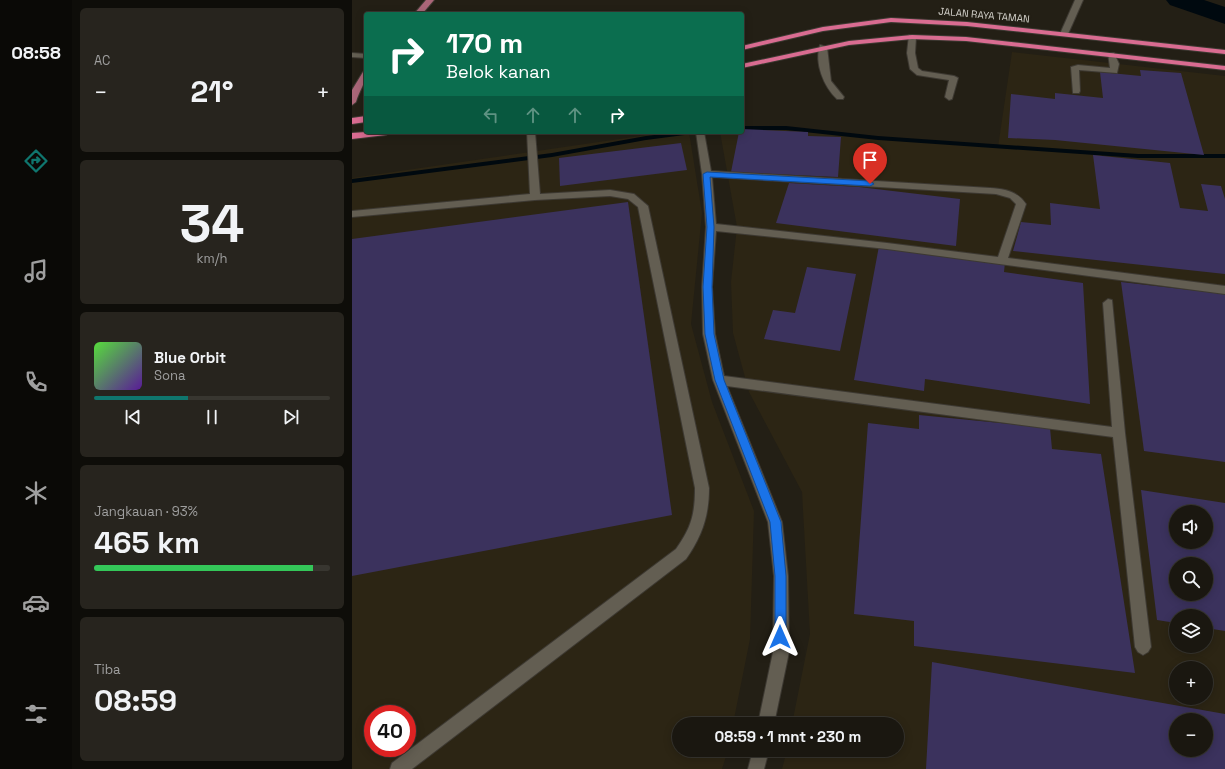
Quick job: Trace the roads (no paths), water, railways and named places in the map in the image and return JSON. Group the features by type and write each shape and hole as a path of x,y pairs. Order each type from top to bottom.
{"highway":[{"name":"JALAN RAYA TAMAN","path":"744,48 823,29 891,20 967,24 1225,52"},
{"path":"744,66 871,39 912,37 966,39 1225,68"},
{"path":"352,121 364,119"},
{"path":"352,136 368,134"}],"main road":[{"path":"420,12 430,0"},
{"path":"352,102 355,92 364,77"}],"street":[{"path":"1064,34 1079,0"},
{"path":"912,37 911,53 914,69 920,73 954,78 949,96"},
{"path":"823,48 828,85 831,91 840,96"},
{"path":"1076,91 1074,69 1078,67 1114,71 1116,68 1111,55"},
{"path":"352,56 364,56"},
{"path":"530,134 535,197"},
{"path":"701,136 707,174 711,227 708,287 710,334 719,380 775,522 780,576 780,652 767,717"},
{"path":"707,174 979,190 1008,194 1018,199 1021,204 1002,260"},
{"path":"352,214 420,209 535,197 610,193 631,196 643,206 702,488 702,519 681,554 398,769"},
{"path":"711,227 1002,260 1225,290"},
{"path":"1108,303 1119,433 1143,647"},
{"path":"719,380 1119,433"},
{"path":"756,769 759,757"}],"waterway":[{"path":"1179,0 1225,16"},
{"path":"744,128 786,128 878,138 1138,156 1225,156"},
{"path":"352,181 552,155 677,134"}]}
